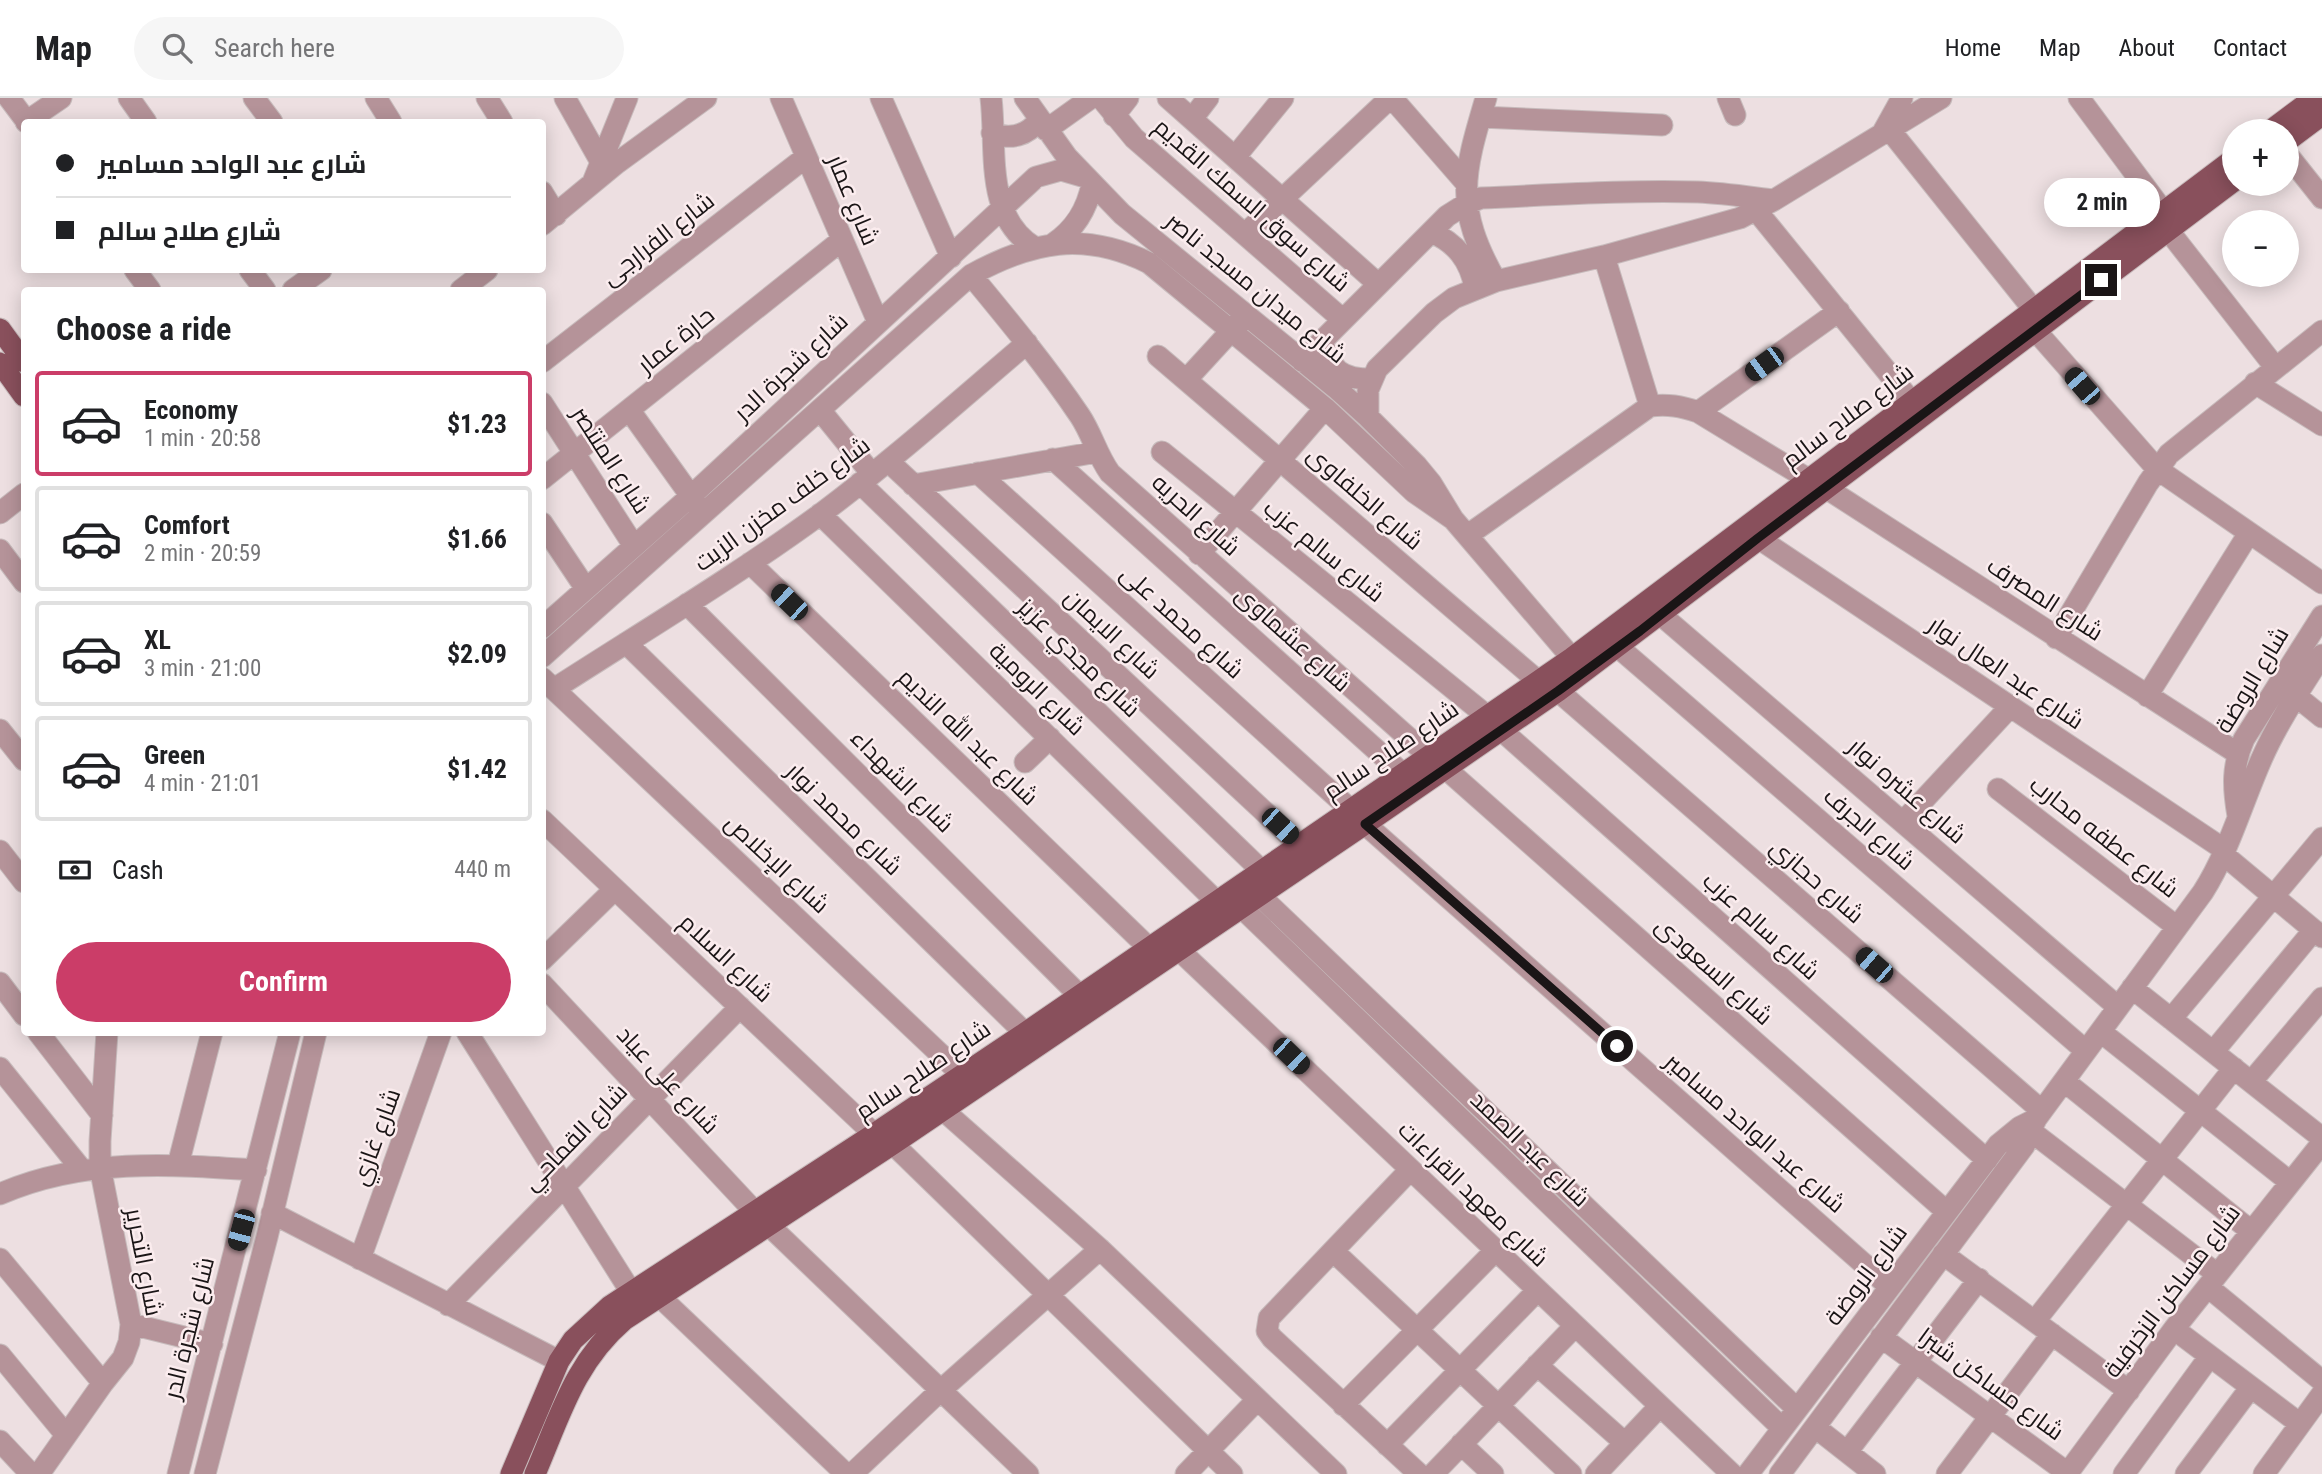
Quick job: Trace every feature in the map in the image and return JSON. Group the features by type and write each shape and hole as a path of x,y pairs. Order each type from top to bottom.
{"main road":[{"path":"2286,119 2314,98"},
{"path":"2299,132 2322,115"},
{"name":"شارع صلاح سالم","path":"1494,723 1538,681 1817,484 2166,220 2222,170"},
{"name":"شارع صلاح سالم","path":"2166,220 2222,188"},
{"name":"شارع صلاح سالم","path":"539,1465 566,1398 593,1352 624,1320 660,1297 762,1219 969,1081 1242,908 1358,817 1494,723 1558,691 1661,615 1758,538 1911,401 2034,320"},
{"path":"0,329 21,388"},
{"name":"شارع صلاح سالم","path":"883,1139 943,1110 969,1081 1025,1033 1300,845 1358,817 1403,774 1437,762"},
{"name":"شارع صلاح سالم","path":"510,1474 559,1361 590,1322 631,1292 762,1219"},
{"path":"520,1449 528,1460 539,1465"}],"street":[{"path":"9,98 25,119"},
{"path":"31,119 61,98"},
{"path":"129,98 144,119"},
{"path":"254,98 270,119"},
{"path":"376,98 389,119"},
{"path":"487,98 500,119"},
{"path":"565,98 601,162"},
{"path":"592,184 626,98"},
{"path":"549,220 617,163 706,98"},
{"name":"شارع عمار","path":"781,98 878,322"},
{"path":"881,98 951,257"},
{"path":"991,98 996,177 1003,208 1014,231 1043,245 1063,237 1080,219 1086,208 1089,180"},
{"name":"شارع ميدان مسجد ناصر","path":"1026,98 1043,125 1089,180 1122,214 1239,322 1414,492 1453,519"},
{"path":"992,133 1018,136 1091,98"},
{"name":"شارع سوق السمك القديم","path":"1101,98 1135,138 1342,319"},
{"path":"1114,116 1128,98"},
{"path":"1168,98 1377,284"},
{"path":"1192,119 1208,98"},
{"path":"1235,157 1283,98"},
{"path":"1245,234 1391,98 1466,193 1481,198 1592,192 1701,192 1765,205 1839,312 1911,401"},
{"path":"1886,132 1902,98"},
{"path":"1368,417 1368,390 1371,379 1384,361 1434,313 1454,298 1496,281 1724,224 1765,205 1941,98"},
{"path":"2079,98 2275,368"},
{"path":"1496,281 1477,244 1466,193 1470,149 1484,107 1662,125"},
{"path":"1886,132 2034,320 2157,469 2322,583"},
{"name":"شارع الفرارجى","path":"546,359 806,156"},
{"path":"2299,168 2321,194"},
{"name":"شارع شجرة الدر","path":"546,653 878,322 1037,177 1061,170 1089,180"},
{"path":"1302,361 1447,216 1466,193"},
{"path":"1431,232 1456,247 1472,273 1475,288"},
{"name":"حارة عمار","path":"546,476 842,240"},
{"name":"شارع ميدان مسجد ناصر","path":"1043,245 1090,243 1127,252 1149,263 1302,361 1368,417 1431,483 1453,519 1572,658"},
{"name":"شارع شجرة الدر","path":"546,624 635,546 697,504 820,410 971,275 998,260 1043,245"},
{"path":"1468,535 1650,406 1604,256"},
{"path":"297,287 317,273"},
{"name":"شارع الحريه","path":"971,275 1027,343 1082,418 1110,473 1437,762"},
{"path":"1698,412 1839,312"},
{"path":"1186,380 1239,322"},
{"path":"2056,638 2157,469 2184,440 2322,331"},
{"path":"1322,341 1327,357 1337,370 1351,379 1371,379"},
{"name":"شارع خلف مخزن الزيت","path":"548,684 625,643 750,563 820,514 873,473 1027,343"},
{"name":"شارع الخلفاوى","path":"1158,356 1538,681"},
{"path":"2255,383 2319,418"},
{"name":"شارع المصرف","path":"1650,406 1667,404 1698,412 1817,484 2237,753"},
{"path":"1199,554 1325,408"},
{"name":"شارع المنتصر","path":"546,409 635,546"},
{"path":"820,410 873,473"},
{"path":"630,411 697,504"},
{"path":"913,485 1097,452"},
{"name":"شارع سالم عزب","path":"1162,452 1494,723 1986,1160"},
{"name":"شارع عشماوى","path":"1053,459 1403,774"},
{"name":"شارع الايمان","path":"873,473 913,485 1300,845"},
{"name":"شارع مجدي عزيز","path":"873,473 1262,871"},
{"name":"شارع محمد على","path":"978,473 1358,817"},
{"path":"0,513 21,496"},
{"name":"شارع الرومية","path":"820,514 1217,902"},
{"path":"546,529 586,589"},
{"path":"2147,696 2249,533"},
{"name":"شارع عبد العال نوار","path":"1758,538 2225,853 2318,934"},
{"path":"0,550 21,578"},
{"name":"شارع عبد الله النديم","path":"750,563 1149,948"},
{"name":"شارع الشهداء","path":"687,604 1080,996"},
{"name":"شارع عشره نوار","path":"1661,615 2118,1007"},
{"name":"شارع الروضة","path":"2238,816 2233,781 2237,753 2322,615"},
{"name":"شارع محمد نوار","path":"625,643 1025,1033"},
{"name":"شارع الجرف","path":"1618,647 2087,1051"},
{"name":"شارع الروضة","path":"1780,1474 2024,1146 2064,1081 2209,883 2225,853 2264,754 2322,655"},
{"name":"شارع الإخلاص","path":"548,684 969,1081"},
{"name":"شارع حجازي","path":"1558,691 2322,1381"},
{"path":"2296,696 2322,717"},
{"path":"1903,822 2009,708"},
{"path":"0,730 21,756"},
{"path":"1025,762 1050,738"},
{"name":"شارع السعودى","path":"1437,762 1947,1212"},
{"name":"شارع عطفه محارب","path":"1998,789 2177,927"},
{"name":"شارع عبد الواحد مسامير","path":"1358,817 1890,1287"},
{"name":"شارع السلام","path":"546,824 1049,1296 1232,1474"},
{"path":"2171,1019 2322,838"},
{"path":"0,850 21,878"},
{"path":"546,956 615,889"},
{"name":"شارع عبد الصمد","path":"1260,895 1797,1409"},
{"name":"شارع عبد الصمد","path":"1242,908 1782,1428"},
{"path":"2213,1052 2318,934"},
{"name":"شارع معهد القراءات","path":"1179,950 1732,1474"},
{"path":"0,983 21,1011"},
{"name":"شارع على عياد","path":"546,988 762,1219 1028,1474"},
{"path":"2132,988 2322,1140"},
{"path":"2251,1082 2322,998"},
{"name":"شارع القماحي","path":"448,1305 740,1007"},
{"path":"2101,1032 2290,1182"},
{"path":"41,1036 102,1115"},
{"name":"شارع التحرير","path":"39,1474 123,1359 129,1342 131,1324 91,1169 102,1115 107,1036"},
{"path":"178,1165 211,1036"},
{"name":"شارع شجرة الدر","path":"178,1474 289,1036"},
{"path":"205,1474 267,1237 315,1036"},
{"name":"شارع غازي","path":"360,1259 440,1036"},
{"path":"469,1036 631,1292"},
{"path":"0,1068 91,1169"},
{"path":"2035,1321 2234,1068"},
{"path":"2064,1081 2251,1231"},
{"path":"943,1110 1100,1250 1336,1474"},
{"name":"شارع الروضة","path":"1748,1474 1986,1160 2008,1135 2037,1121"},
{"name":"شارع مساكن الزخرفية","path":"2068,1474 2174,1329 2322,1140"},
{"path":"0,1194 29,1183 91,1169 178,1165 256,1170"},
{"path":"1410,1170 1269,1318 1267,1331 1419,1474"},
{"path":"272,1213 559,1361"},
{"path":"241,1230 267,1237"},
{"path":"852,1474 941,1390 1100,1250"},
{"path":"1333,1251 1571,1474"},
{"path":"1343,1405 1495,1251"},
{"path":"1943,1254 2129,1391"},
{"path":"0,1259 103,1383"},
{"path":"1847,1452 1979,1279"},
{"path":"1387,1445 1537,1290"},
{"path":"660,1297 846,1474"},
{"path":"131,1324 212,1344"},
{"path":"1433,1474 1575,1326"},
{"path":"2174,1329 2300,1424"},
{"path":"1947,1474 2052,1334"},
{"name":"شارع مساكن شبرا","path":"1881,1337 2068,1474"},
{"path":"0,1355 66,1435"},
{"path":"2124,1474 2210,1356"},
{"path":"1537,1365 1625,1443"},
{"path":"2186,1474 2251,1387"},
{"path":"2264,1474 2322,1394"},
{"path":"1186,1474 1258,1400"},
{"path":"1597,1474 1659,1406"},
{"path":"1815,1427 1875,1474"},
{"path":"0,1441 31,1474"},
{"path":"1461,1444 1493,1474"}],"route":[{"path":"1617,1046 1365,824 1640,631 1758,538 2101,280"}]}
